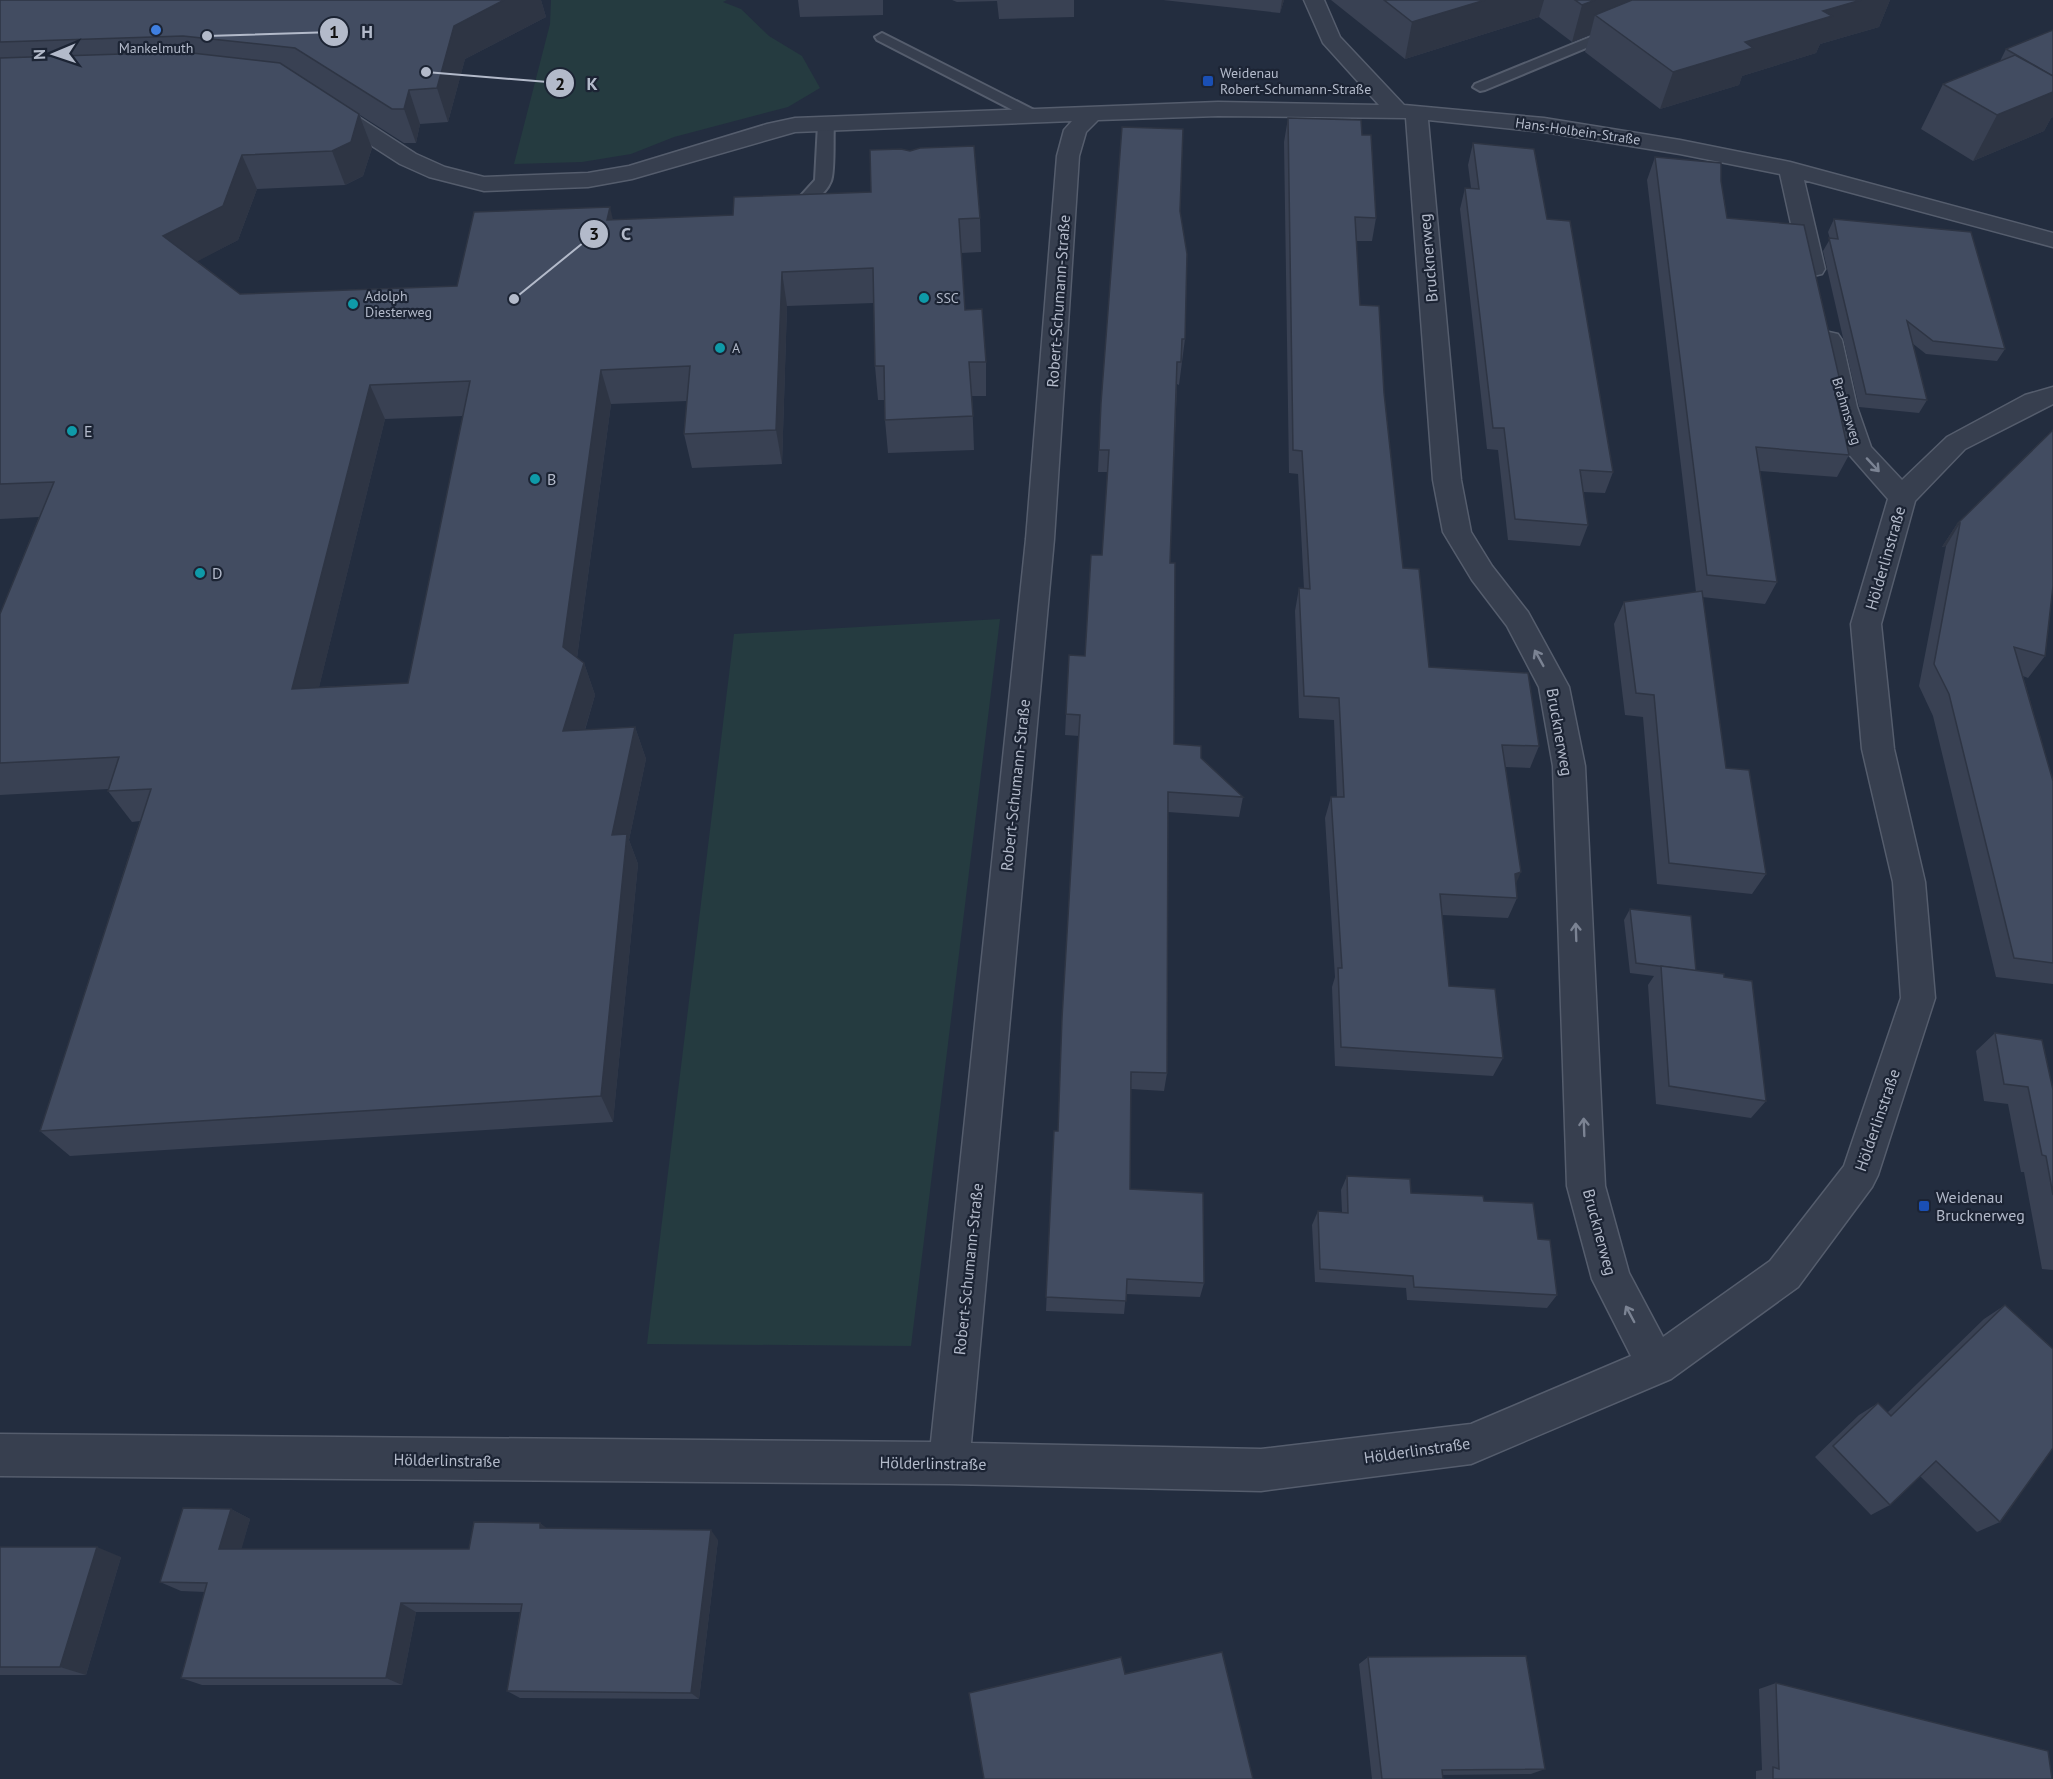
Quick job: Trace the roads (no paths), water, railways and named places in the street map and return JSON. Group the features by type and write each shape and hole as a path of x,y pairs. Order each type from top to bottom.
{"street":[{"path":"1314,0 1330,39 1350,63 1406,112"},
{"name":"Hans-Holbein-Straße","path":"310,95 408,159 437,172 484,184 588,180 632,172 775,129 826,124 1218,109 1406,112 1544,125 1680,147 1790,169 2053,240"},
{"name":"Brucknerweg","path":"1406,112 1449,490 1457,532 1482,573 1518,620 1554,687 1569,766 1586,1186 1611,1279 1657,1365"},
{"name":"Robert-Schumann-Straße","path":"949,1463 1040,539 1068,156 1075,130 1092,114"},
{"path":"915,146 922,120"},
{"name":"Brahmsweg","path":"1790,169 1844,407 1859,451 1902,497"},
{"path":"629,196 632,172"},
{"name":"Hölderlinstraße","path":"0,1455 949,1463 1261,1470 1471,1444 1657,1365 1784,1274 1859,1175 1918,998 1909,882 1878,749 1866,624 1902,497 1956,443 2034,401 2053,395"}],"lane":[{"path":"1480,87 1631,24"},
{"path":"882,37 1033,115"},
{"path":"771,214 802,204 823,182 826,124"}],"place":[{"name":"Mankelmuth","path":"156,30"},
{"name":"H","path":"207,36"},
{"name":"K","path":"426,72"},
{"name":"Weidenau Robert-Schumann-Straße","path":"1208,81"},
{"name":"SSC","path":"924,298"},
{"name":"C","path":"514,299"},
{"name":"Adolph Diesterweg","path":"353,304"},
{"name":"A","path":"720,348"},
{"name":"E","path":"72,431"},
{"name":"B","path":"535,479"},
{"name":"D","path":"200,573"},
{"name":"Weidenau Brucknerweg","path":"1924,1206"}]}
